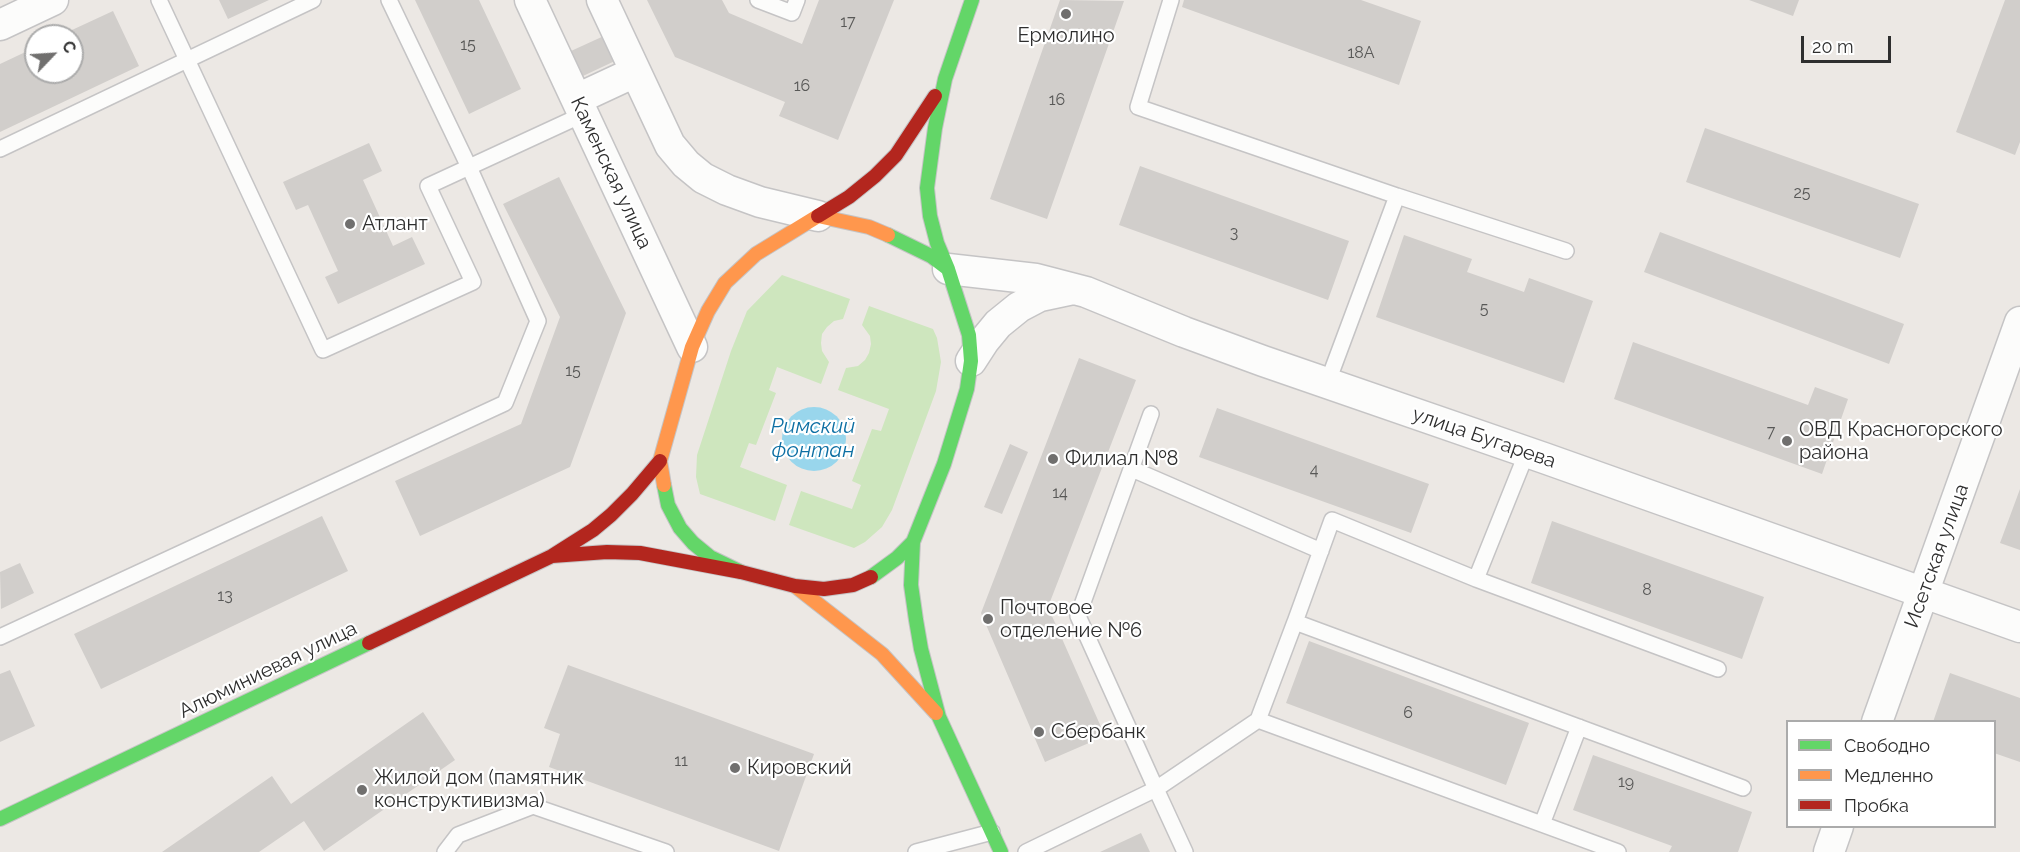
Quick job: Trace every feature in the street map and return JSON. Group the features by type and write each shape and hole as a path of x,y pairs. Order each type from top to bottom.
{"main road":[{"path":"972,0 945,79 935,128 927,188 930,216 937,243 948,269 969,335 971,361 967,389 944,464 913,542 911,585 921,649 939,717 1001,852"},
{"path":"552,556 593,530 611,515 660,461 692,346 708,311 725,283 756,254 849,197 875,176 896,155 945,79"},
{"path":"818,216 848,221 899,239 931,256 948,269"},
{"path":"660,461 668,505 680,528 693,543 710,556 741,572"},
{"path":"552,556 607,552 640,553 741,572 795,586 824,589 853,585 875,575 913,542"},
{"name":"Алюминиевая улица","path":"0,819 552,556"},
{"path":"795,586 882,654 939,717"}],"street":[{"path":"0,26 53,0"},
{"name":"Каменская улица","path":"530,0 692,346"},
{"path":"602,0 670,145 686,164 703,178 727,190 760,202 818,216"},
{"path":"580,106 635,72"},
{"name":"улица Бугарева","path":"948,269 1036,279 1073,289 1327,384 1924,591 2020,627"},
{"path":"971,361 998,324 1019,307 1040,296 1073,289"},
{"name":"Исетская улица","path":"1877,720 2020,322"},
{"path":"1829,852 1837,828"}],"lane":[{"path":"159,0 323,350 473,282 428,186 469,167 580,106"},
{"path":"0,149 313,0"},
{"path":"0,638 505,403 538,321 469,167 389,0"},
{"path":"758,0 792,13 797,0"},
{"path":"1171,0 1138,107 1566,251"},
{"path":"1327,384 1397,196"},
{"path":"1152,414 1078,616 1185,852"},
{"path":"1476,579 1527,452"},
{"path":"1132,469 1321,551"},
{"path":"1026,852 1156,789 1258,720 1332,520 1476,579 1718,669"},
{"path":"1295,622 1743,788"},
{"path":"1258,720 1618,852"},
{"path":"1542,824 1579,727"},
{"path":"445,852 458,835 533,806 666,852"},
{"path":"916,852 992,832"}],"green space":[{"path":"782,275 850,299 843,319 834,321 822,334 822,351 829,362 821,384 777,367 769,390 776,393 756,445 749,443 740,467 787,485 775,521 700,494 696,477 697,455 731,351 747,311"},
{"path":"869,306 933,329 941,362 936,391 892,510 882,527 865,542 854,548 789,525 801,491 852,509 861,485 852,481 872,429 881,431 889,409 838,390 846,368 858,366 869,353 870,336 862,325"}],"water":[{"name":"Римский фонтан","path":"808,407 820,407 837,416 844,427 846,439 844,451 837,462 820,471 808,471 796,466 787,457 782,445 782,433 787,421 796,412"}],"building":[{"path":"219,0 269,0 228,19"},
{"path":"415,0 479,0 521,89 469,114"},
{"path":"647,0 722,0 729,13 802,44 819,0 894,0 838,140 779,116 785,102 675,57"},
{"path":"1060,0 1124,1 1047,219 990,199"},
{"path":"1184,0 1361,0 1421,21 1399,85 1182,7"},
{"path":"1749,0 1799,0 1793,16"},
{"path":"2005,0 2020,0 2020,142 2015,155 1956,132"},
{"path":"113,11 139,66 0,132 0,64 24,53 24,84 84,84 84,24"},
{"path":"606,35 617,60 583,76 571,51"},
{"path":"1705,128 1919,204 1900,258 1686,182"},
{"name":"Атлант","path":"369,143 382,171 363,180 393,246 412,237 425,264 338,304 325,277 338,271 308,205 296,210 283,182"},
{"path":"1140,166 1349,241 1328,300 1119,225"},
{"path":"559,177 626,313 570,467 420,536 395,481 521,424 560,317 503,204"},
{"path":"1660,232 1904,324 1889,364 1644,272"},
{"path":"1404,235 1472,259 1467,272 1524,292 1529,278 1593,301 1564,383 1376,317"},
{"path":"1633,342 1808,405 1815,387 1848,399 1822,474 1614,399"},
{"path":"1079,358 1136,380 1048,607 1105,736 1045,762 981,613"},
{"path":"1217,408 1429,484 1411,533 1199,457"},
{"path":"1010,444 1028,452 1002,514 984,507"},
{"path":"2020,489 2020,550 2000,543"},
{"path":"322,516 348,571 101,689 74,634"},
{"path":"1552,521 1764,597 1742,659 1531,583"},
{"path":"20,563 34,593 1,609 0,572"},
{"path":"1309,641 1529,723 1506,785 1286,703"},
{"path":"568,665 814,754 779,851 549,767 560,734 544,728"},
{"path":"10,670 35,726 0,742 0,674"},
{"path":"1950,673 2020,698 2020,762 1996,754 1996,720 1934,720"},
{"name":"Жилой дом (памятник конструктивизма)","path":"423,712 455,760 324,851 304,821 259,852 162,852 272,776 291,804"},
{"path":"1593,755 1752,812 1738,852 1669,852 1672,846 1573,810"},
{"path":"1141,833 1150,852 1100,852"}],"traffic: fast":[{"path":"948,269 937,243 930,216 927,188 935,128 945,79 972,0"},
{"path":"871,577 897,558 913,542 944,464 967,389 971,361 969,335 948,269 931,256 888,235"},
{"path":"664,485 668,505 680,528 693,543 710,557 741,572"},
{"path":"913,542 911,585 916,620 921,649 939,717 1001,852"},
{"path":"0,819 369,643"}],"traffic: slow":[{"path":"664,485 660,461 692,347 708,311 725,283 756,254 818,216 869,227 888,235"},
{"path":"795,586 882,654 936,713"}],"traffic: jam":[{"path":"818,216 849,197 896,155 935,96"},
{"path":"369,643 552,556 593,530 611,515 660,461"},
{"path":"552,556 607,552 640,553 741,572 795,586 824,589 853,585 871,577"}],"place":[{"name":"Ермолино","path":"1066,14"},
{"name":"Атлант","path":"350,224"},
{"name":"ОВД Красногорского района","path":"1787,441"},
{"name":"Филиал №8","path":"1053,459"},
{"name":"Почтовое отделение №6","path":"988,619"},
{"name":"Сбербанк","path":"1039,732"},
{"name":"Кировский","path":"735,768"},
{"name":"Жилой дом (памятник конструктивизма)","path":"362,790"}]}
